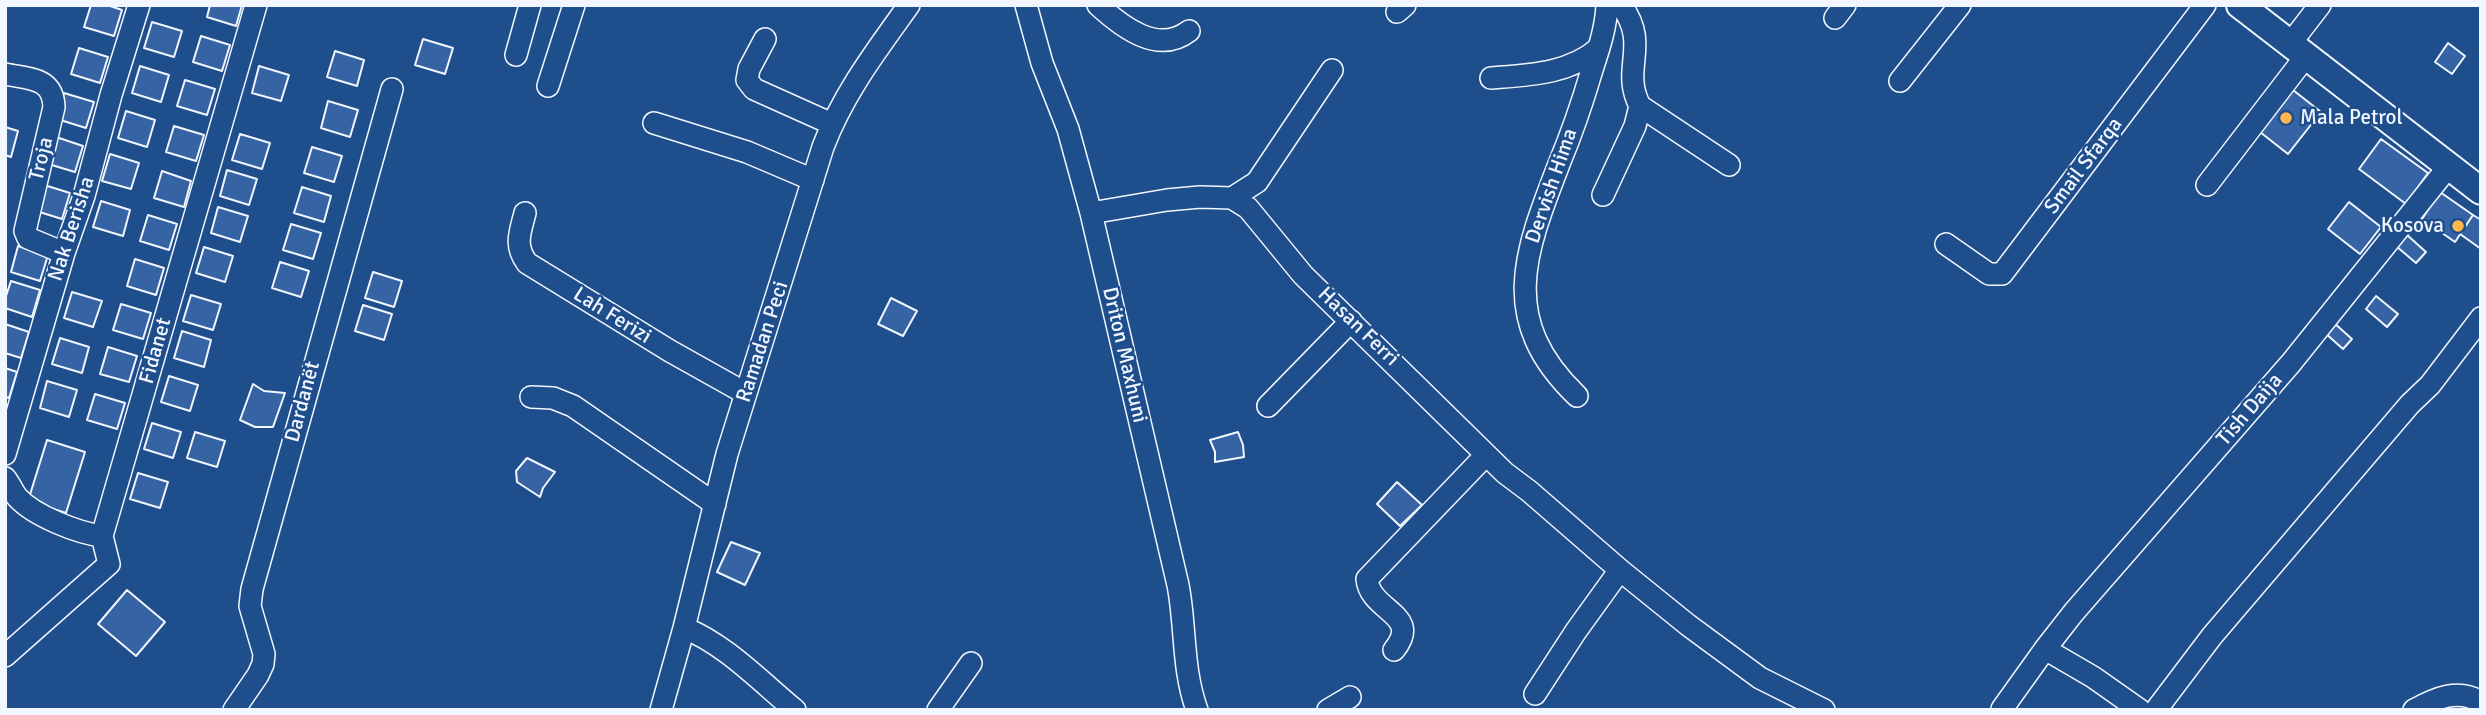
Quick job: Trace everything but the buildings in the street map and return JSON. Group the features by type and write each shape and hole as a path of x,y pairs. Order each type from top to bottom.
{"main road":[{"path":"2241,5 2481,191"}],"street":[{"name":"Nak Berisha","path":"5,454 139,5"},
{"name":"Fidanet","path":"5,656 109,564 102,536 256,5"},
{"path":"516,55 530,5"},
{"path":"548,86 574,5"},
{"name":"Driton Maxhuni","path":"1026,5 1042,63 1068,129 1091,213 1178,584 1184,615 1186,673 1197,710"},
{"path":"1098,5 1109,16 1140,35 1163,42 1178,40 1189,31"},
{"name":"Dervish Hima","path":"1577,396 1552,369 1536,341 1530,324 1525,288 1528,253 1599,48 1607,5"},
{"path":"1621,5 1634,29 1636,46 1632,80 1634,94 1640,106 1729,165"},
{"path":"1900,81 1960,5"},
{"name":"Smail Sfarqa","path":"1946,244 1989,274 2002,274 2205,5"},
{"path":"2207,185 2298,50 2320,5"},
{"name":"Ramadan Peci","path":"661,710 727,454 832,124 900,8"},
{"path":"765,38 749,69 747,80 754,89 832,124"},
{"path":"1491,78 1530,75 1572,65 1586,59 1599,48"},
{"path":"1091,213 1167,200 1233,198 1257,182 1332,70"},
{"name":"Troja","path":"5,74 42,82 50,88 54,96 54,107 25,231 29,238 64,253"},
{"name":"Dardanët","path":"234,710 263,664 264,654 250,606 251,589 392,89"},
{"path":"1603,195 1635,126 1640,106"},
{"path":"654,123 747,152 813,180"},
{"name":"Tish Daija","path":"2002,709 2045,649 2291,363 2449,166"},
{"name":"Hasan Ferri","path":"1233,198 1248,208 1303,275 1463,431 1485,456 1688,625 1760,678 1824,710"},
{"name":"Lah Ferizi","path":"525,213 518,240 520,253 527,263 670,351 746,393"},
{"path":"2156,710 2212,636 2410,404 2430,385 2481,318"},
{"path":"1268,406 1351,321"},
{"path":"531,397 553,398 573,406 715,504"},
{"path":"1394,650 1404,638 1405,629 1368,589 1367,579 1485,456"},
{"path":"5,478 16,496 28,506 82,533 102,536"},
{"path":"1535,694 1620,570"},
{"path":"684,628 697,633 719,648 795,710"},
{"path":"2045,649 2093,677 2140,710"},
{"path":"937,710 971,663"},
{"path":"2414,710 2447,696 2461,695 2481,702"},
{"path":"1328,710 1350,697"}],"place":[{"name":"Mala Petrol","path":"2286,118"},
{"name":"Kosova","path":"2458,226"}]}
